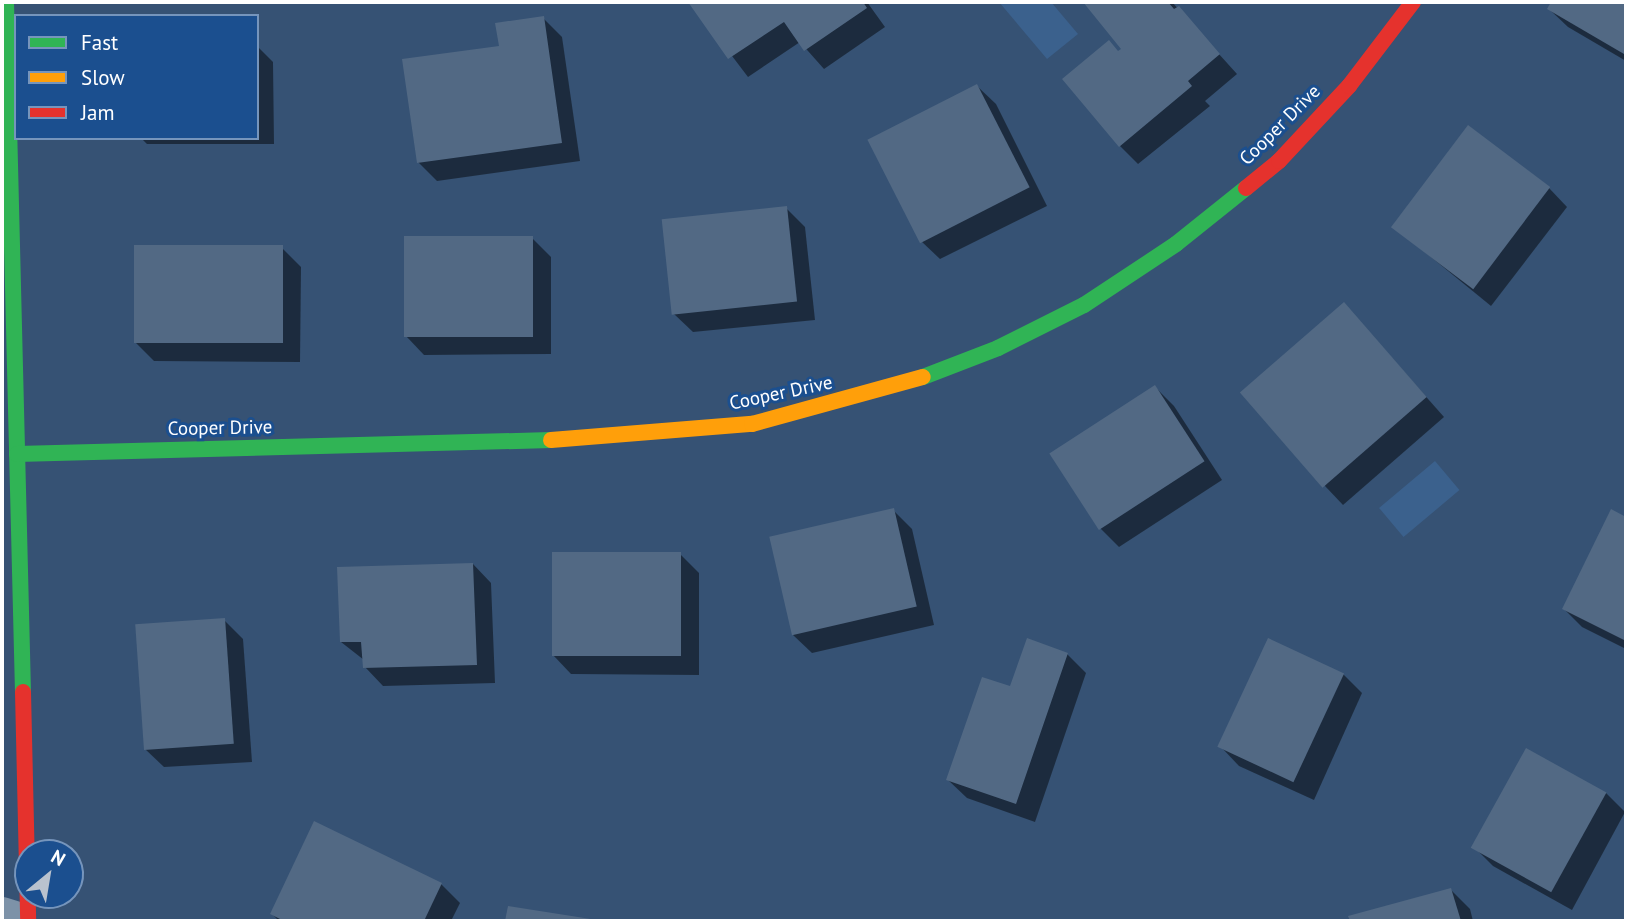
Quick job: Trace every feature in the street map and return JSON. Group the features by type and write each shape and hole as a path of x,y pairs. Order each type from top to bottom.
{"street":[{"path":"6,2 28,921"},
{"name":"Cooper Drive","path":"17,454 571,440 752,424 892,389 999,348 1084,304 1176,244 1279,161 1349,86 1413,2"},
{"path":"2,916 17,921"}],"water":[{"path":"999,2 1051,2 1078,34 1047,59"},
{"path":"1435,461 1459,490 1404,537 1379,508"}],"building":[{"path":"688,2 863,2 867,8 804,51 784,22 728,59"},
{"path":"1083,2 1168,2 1174,9 1179,6 1220,54 1188,81 1192,86 1119,147 1062,79 1109,40 1118,51 1121,49"},
{"path":"1551,2 1626,2 1624,54 1547,9"},
{"path":"544,16 562,143 417,163 402,59 499,46 495,23"},
{"path":"977,84 1030,187 920,243 867,140"},
{"path":"1468,125 1550,187 1473,289 1391,227"},
{"path":"787,206 797,301 672,315 662,219"},
{"path":"404,236 533,236 533,337 404,337"},
{"path":"134,245 283,245 283,343 134,343"},
{"path":"1344,302 1427,397 1323,488 1240,393"},
{"path":"1155,385 1205,461 1099,530 1049,454"},
{"path":"894,508 917,606 792,635 769,537"},
{"path":"1611,509 1626,517 1626,641 1562,609"},
{"path":"552,552 681,552 681,656 552,656"},
{"path":"473,563 477,665 363,668 361,642 340,642 337,567"},
{"path":"225,618 234,744 144,750 135,624"},
{"path":"1027,638 1068,653 1016,804 946,780 982,677 1010,686"},
{"path":"1268,638 1344,673 1293,782 1217,747"},
{"path":"1526,748 1606,793 1551,892 1471,848"},
{"path":"314,821 442,883 424,921 284,921 270,914"},
{"path":"1451,888 1461,921 1350,921 1348,916"},
{"path":"508,906 597,920 597,921 505,921"}],"traffic: fast":[{"path":"6,2 23,692"},
{"path":"923,377 998,348 1084,305 1176,244 1246,188"},
{"path":"17,454 551,440"}],"traffic: slow":[{"path":"551,440 752,424 923,377"}],"traffic: jam":[{"path":"1246,188 1279,161 1349,86 1413,2"},
{"path":"23,692 28,921"}]}
